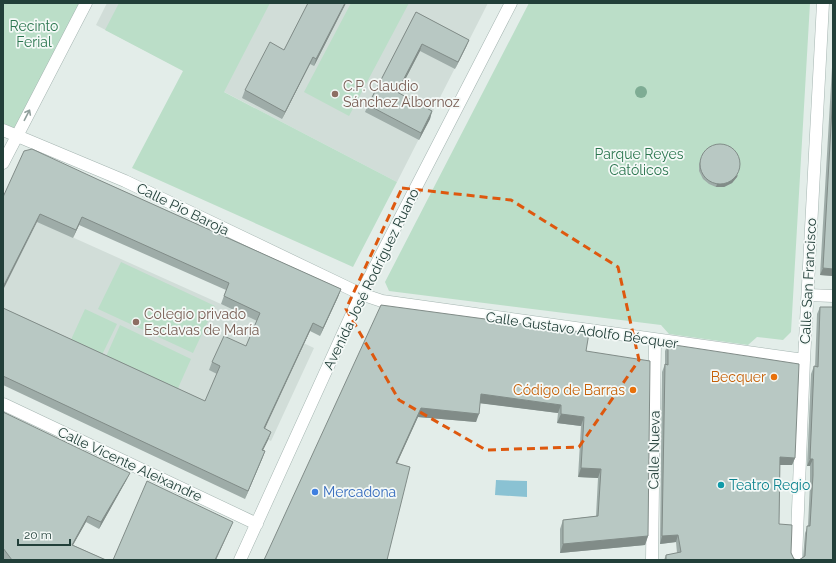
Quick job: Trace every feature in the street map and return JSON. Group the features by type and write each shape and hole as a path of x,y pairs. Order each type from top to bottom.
{"street":[{"path":"3,162 86,3"},
{"name":"Avenida José Rodríguez Ruano","path":"240,560 361,294 511,3"},
{"name":"Calle San Francisco","path":"796,560 804,360 823,3"},
{"name":"Calle Pío Baroja","path":"3,130 125,181 361,294"},
{"name":"Calle Gustavo Adolfo Bécquer","path":"361,294 382,301 804,360"},
{"path":"808,295 833,296"},
{"name":"Calle Nueva","path":"652,560 655,340"},
{"name":"Calle Vicente Aleixandre","path":"3,404 257,524"}],"highlighted area":[{"path":"402,188 511,200 618,267 639,360 579,447 486,450 399,400 346,309"}],"shaded area":[{"name":"C.P. Claudio Sánchez Albornoz","path":"107,3 488,3 397,182 96,25"},
{"name":"Colegio privado Esclavas de María","path":"3,206 221,304 314,348 271,441 3,317"}],"green space":[{"name":"Recinto Ferial","path":"3,3 86,3 17,136 3,130"},
{"path":"119,3 270,3 224,92 397,182 353,267 132,168 183,71 105,30"},
{"path":"351,3 409,3 349,116 304,92"},
{"name":"Parque Reyes Católicos","path":"529,3 810,3 791,332 783,340 757,337 748,345 669,334 661,325 389,291 385,282"},
{"path":"121,262 215,306 193,353 98,309"},
{"path":"85,309 117,324 100,359 69,344"},
{"path":"120,325 191,359 175,395 104,361"}],"water":[{"path":"496,480 527,481 527,497 495,495"}],"building":[{"path":"308,3 345,3 316,59 313,57 285,112 245,90 270,42 284,50"},
{"path":"416,12 469,40 458,62 422,44 397,92 432,111 421,133 368,105"},
{"path":"833,91 833,269 823,268"},
{"path":"724,144 731,147 737,153 740,164 739,172 731,181 724,184 716,184 709,181 701,172 700,160 703,153 712,145"},
{"path":"32,149 341,289 323,328 313,323 264,428 271,432 262,450 265,451 248,491 3,376 3,308 205,401 220,366 212,362 224,336 246,346 260,313 224,296 229,283 82,217 76,230 40,214 3,287 3,197 24,151"},
{"path":"381,305 589,333 586,351 650,361 648,536 563,544 563,520 598,516 601,469 581,468 584,417 561,414 561,405 481,394 479,414 421,408 396,463 410,467 387,560 264,560"},
{"path":"820,307 833,307 833,560 799,560 805,556 807,526 810,526 813,475 813,459 810,459 814,366 818,367"},
{"path":"668,344 799,364 795,458 780,457 779,524 792,525 791,553 794,559 798,560 666,560 666,555 681,552 678,535 662,536 665,364 668,365"},
{"path":"3,412 130,473 101,522 88,516 72,545 106,560 12,560 3,548"},
{"path":"147,481 233,522 215,560 113,560"}],"place":[{"name":"C.P. Claudio Sánchez Albornoz","path":"335,94"},
{"name":"Colegio privado Esclavas de María","path":"136,322"},
{"name":"Becquer","path":"774,377"},
{"name":"Código de Barras","path":"633,390"},
{"name":"Teatro Regio","path":"721,485"},
{"name":"Mercadona","path":"315,492"}]}
